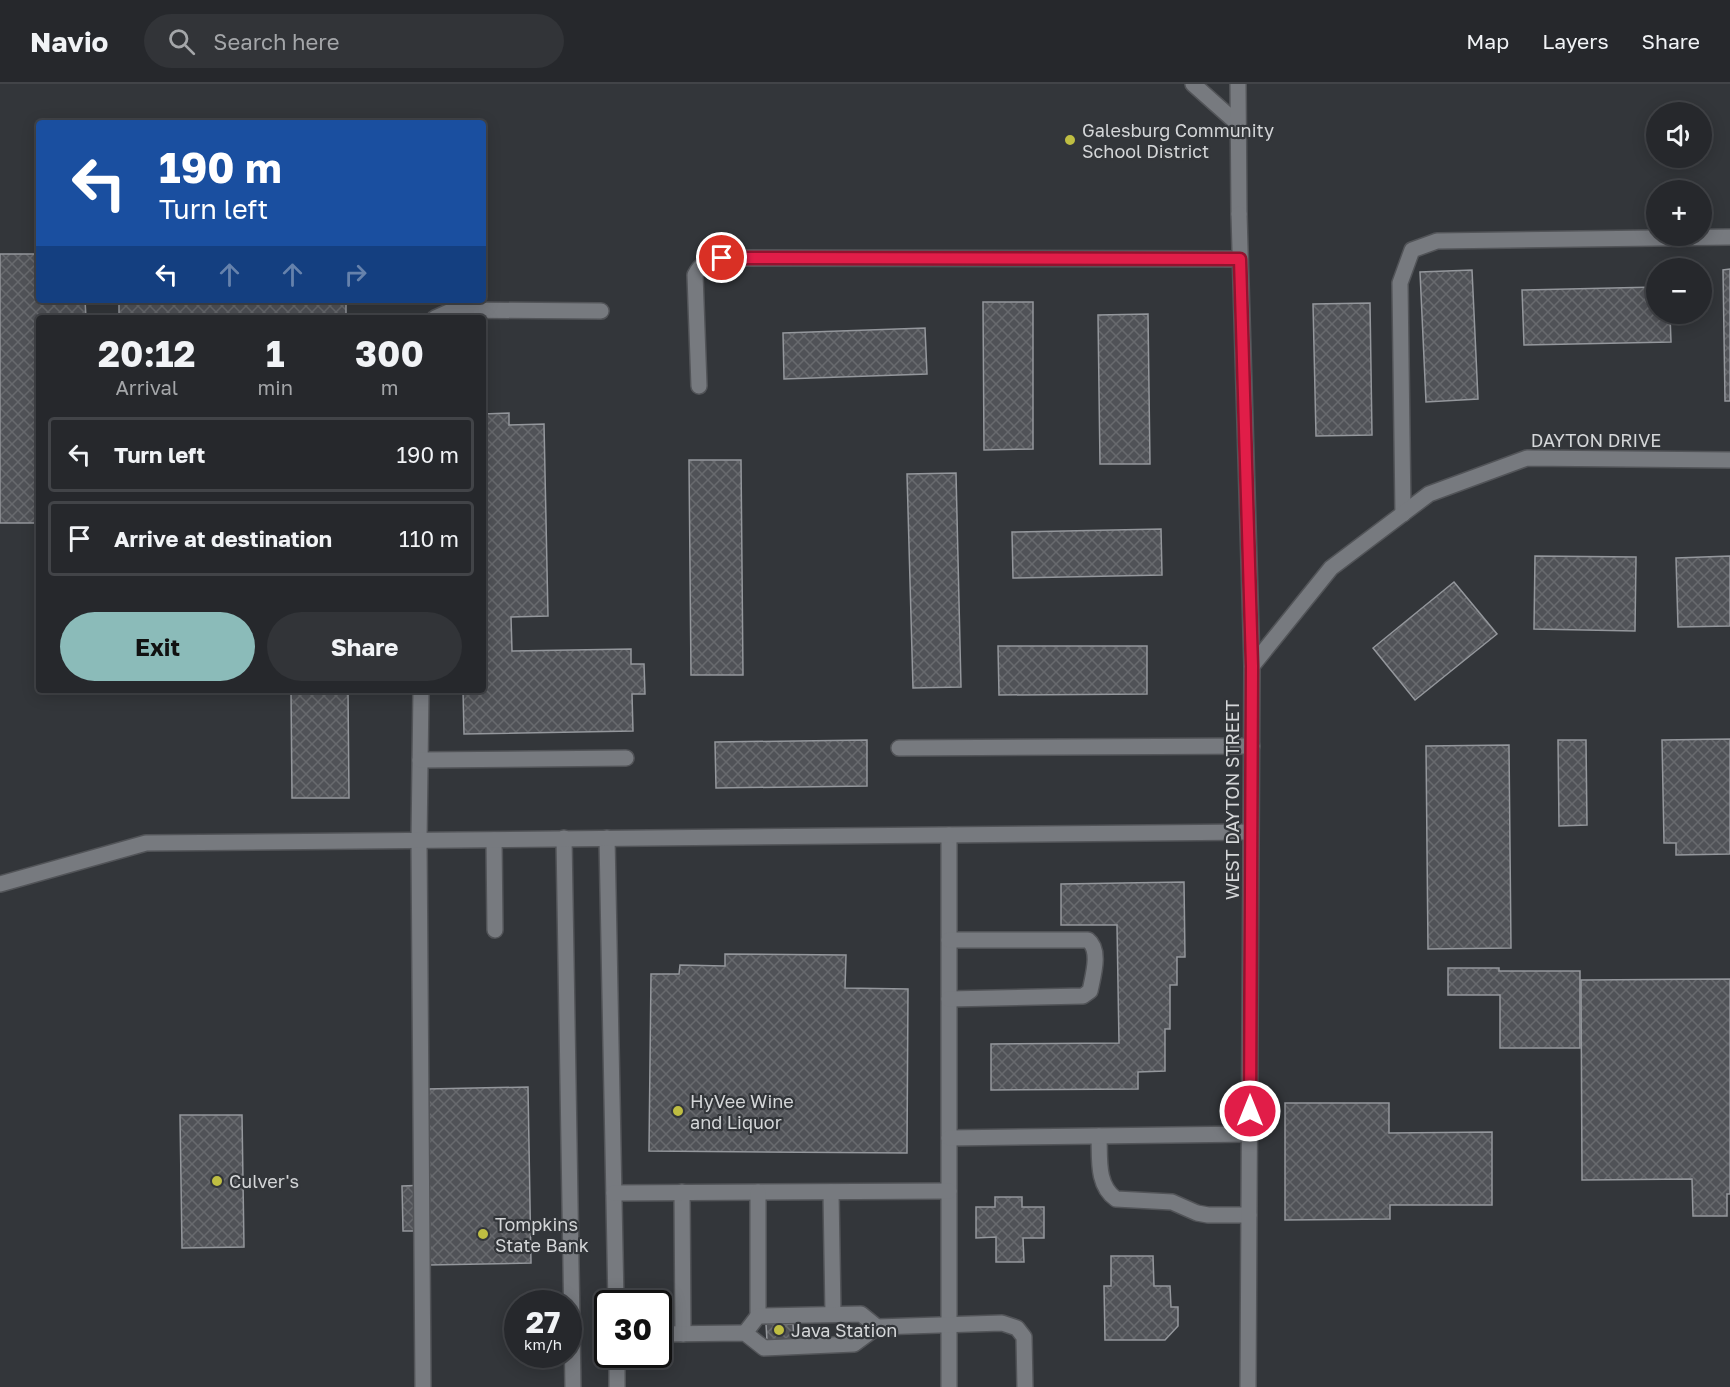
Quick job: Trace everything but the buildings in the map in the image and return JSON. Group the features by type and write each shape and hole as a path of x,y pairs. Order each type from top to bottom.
{"street":[{"path":"1193,84 1238,124"},
{"name":"WEST DAYTON STREET","path":"1238,84 1240,259 1252,666 1248,1387"},
{"path":"1403,514 1400,283 1412,250 1437,242 1730,237"},
{"path":"699,386 695,275 700,266 710,260 722,258 1240,259"},
{"path":"442,315 453,310 601,311"},
{"name":"DAYTON DRIVE","path":"1252,666 1331,568 1429,494 1527,459 1730,460"},
{"path":"421,693 419,841 423,1387"},
{"path":"899,748 1252,746"},
{"path":"420,760 627,758"},
{"path":"0,884 146,843 1048,836 1251,832"},
{"path":"949,835 949,1387"},
{"path":"564,838 573,1387"},
{"path":"607,838 616,1290"},
{"path":"494,840 495,930"},
{"path":"949,940 1088,939 1093,944 1094,952 1090,991 1083,996 949,999"},
{"path":"949,1138 1250,1134"},
{"path":"1099,1136 1103,1185 1116,1199 1172,1202 1197,1213 1208,1215 1249,1215"},
{"path":"614,1193 949,1191"},
{"path":"682,1192 683,1334"},
{"path":"745,1333 758,1316 758,1192"},
{"path":"831,1192 833,1314"},
{"path":"758,1316 861,1314 877,1327"},
{"path":"672,1334 745,1333 764,1348 854,1344 877,1327 1002,1323 1017,1328 1024,1337 1025,1387"},
{"path":"617,1368 617,1387"}],"place":[{"name":"Galesburg Community School District","path":"1070,140"},
{"name":"HyVee Wine and Liquor","path":"678,1111"},
{"name":"Culver's","path":"217,1181"},
{"name":"Tompkins State Bank","path":"483,1234"},
{"name":"Java Station","path":"779,1330"}],"route":[{"path":"722,258 1240,259 1252,666 1250,1111"}]}
